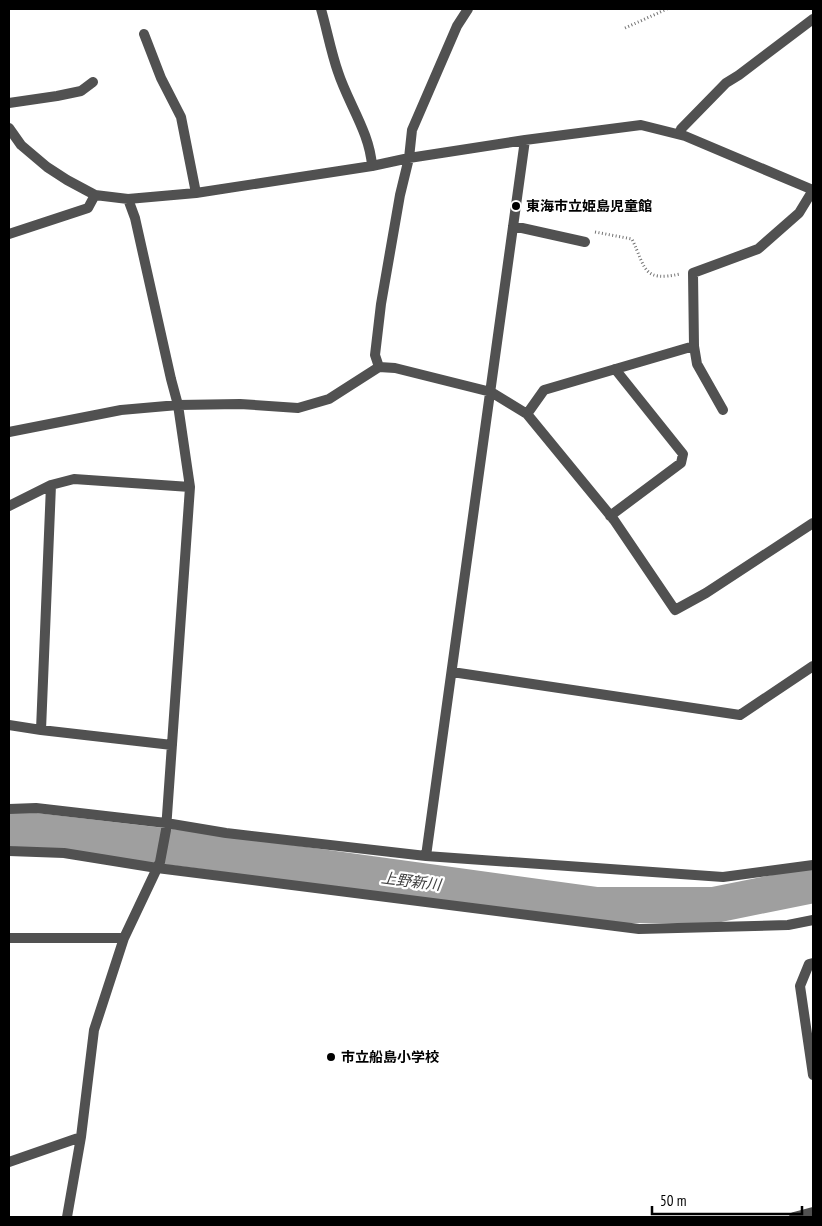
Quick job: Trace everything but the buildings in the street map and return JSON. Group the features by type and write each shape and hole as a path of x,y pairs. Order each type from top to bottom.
{"street":[{"path":"321,9 337,71 363,130 372,156 372,166"},
{"path":"379,367 375,355 381,304 400,195 409,158 412,130 457,26 468,9"},
{"path":"679,134 681,129 726,83 739,76 813,18"},
{"path":"144,34 161,78 181,117 196,193"},
{"path":"9,102 57,96 82,90 93,82"},
{"path":"9,128 21,145 47,167 95,195 128,199 196,193 525,140 641,125 679,134 813,190 799,213 758,249 693,273 694,346 697,364 723,410"},
{"path":"426,856 525,140"},
{"path":"9,234 88,208 95,195"},
{"path":"67,1217 81,1137 94,1030 124,938 159,865 166,827 190,487 178,405 136,218 128,199"},
{"path":"513,226 585,242"},
{"path":"527,414 544,390 694,346"},
{"path":"9,432 121,410 178,405 240,404 298,408 329,399 379,367 395,368 491,392 527,414 610,516 675,610 706,593 813,523"},
{"path":"610,516 681,463 683,454 615,369"},
{"path":"9,506 51,485 74,478 190,487"},
{"path":"41,730 51,485"},
{"path":"452,672 740,715 813,666"},
{"path":"9,725 172,745"},
{"path":"9,809 36,808 166,827 426,856 723,876 813,865"},
{"path":"9,851 64,853 639,929 788,925 813,920"},
{"path":"9,938 124,938"},
{"path":"813,963 809,964 800,986 813,1075"},
{"path":"9,1162 81,1137"},
{"path":"794,1217 813,1212"}],"path":[{"path":"625,28 666,9"},
{"path":"591,231 632,239 649,274 656,277 664,278 693,273"}],"waterway":[{"name":"上野新川","path":"9,828 188,849 597,905 714,905 813,885"}],"place":[{"name":"東海市立姫島児童館","path":"516,206"},
{"name":"市立船島小学校","path":"331,1057"}]}
